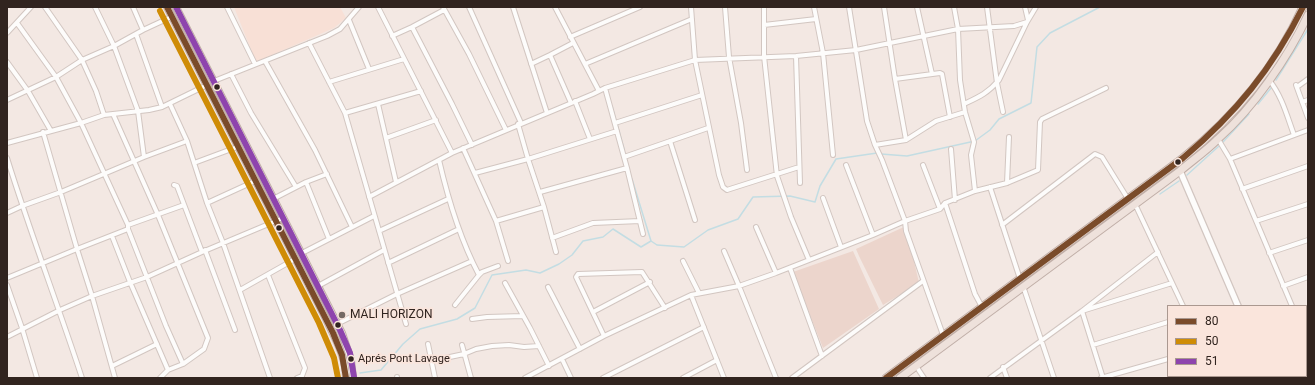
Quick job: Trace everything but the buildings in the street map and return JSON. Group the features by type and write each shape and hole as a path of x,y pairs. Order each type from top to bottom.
{"highway":[{"path":"886,378 1128,199 1194,149 1220,127 1241,104 1263,76 1294,26 1303,7"},
{"path":"900,378 1180,171 1218,139 1270,80 1308,15"}],"main road":[{"path":"167,7 341,350 346,378"},
{"path":"176,7 338,324 349,351 353,378"}],"street":[{"path":"7,33 31,7"},
{"path":"45,7 82,60 96,91 104,115"},
{"path":"95,7 114,46 138,111 144,157"},
{"path":"133,7 143,30"},
{"path":"227,7 255,64"},
{"path":"214,81 340,30 359,7"},
{"path":"378,7 452,153"},
{"path":"469,7 520,124 528,159 540,192 556,252"},
{"path":"513,7 547,113"},
{"path":"562,7 556,8 599,91"},
{"path":"570,37 640,7"},
{"path":"691,7 695,60 718,175 725,189 730,189 776,176 799,168"},
{"path":"725,7 729,57 741,123 747,170"},
{"path":"764,7 764,56 776,176 809,260"},
{"path":"814,7 823,53 833,156"},
{"path":"849,7 867,121 875,146 906,221 906,231 943,335"},
{"path":"884,7 906,140"},
{"path":"918,7 932,74"},
{"path":"954,7 958,28 960,80 965,112 973,140 971,155 975,191"},
{"path":"987,7 996,83 1003,112"},
{"path":"1025,7 1027,21"},
{"path":"964,104 982,96 993,88 1002,75 1027,21 1036,7"},
{"path":"392,36 412,27 443,8 469,54 506,130"},
{"path":"7,100 56,77 82,60 114,46 171,16"},
{"path":"585,64 692,19"},
{"path":"764,25 816,19"},
{"path":"349,20 369,69"},
{"path":"369,197 452,153 605,88 695,60 729,57 796,56 856,50 890,44 958,28 1014,26 1027,21"},
{"path":"17,23 56,77 81,123 128,227 183,364"},
{"path":"412,27 472,145"},
{"path":"136,34 162,107"},
{"path":"309,43 345,113 406,324"},
{"path":"531,64 573,43"},
{"path":"550,55 590,139"},
{"path":"796,56 800,183"},
{"path":"329,82 404,59"},
{"path":"264,60 315,150 352,227"},
{"path":"7,62 28,91 51,131"},
{"path":"895,79 940,73 942,74 944,77 950,117"},
{"path":"231,74 251,113 296,187"},
{"path":"1308,79 1296,86 1308,118"},
{"path":"1270,80 1281,99 1294,135"},
{"path":"7,143 43,132 81,123 104,115 162,107 207,86"},
{"path":"605,88 628,168 643,234"},
{"path":"524,378 604,336 691,296 699,293 740,286 790,268 906,221 940,209 944,203 975,191 1007,183 1038,170 1040,122 1042,119 1106,88"},
{"path":"345,113 421,91"},
{"path":"615,123 702,95"},
{"path":"1302,102 1308,100"},
{"path":"170,104 187,141 207,203 240,290 270,378"},
{"path":"378,104 396,182"},
{"path":"378,104 396,182"},
{"path":"875,146 906,140 936,121 965,112"},
{"path":"113,114 158,215 208,338 204,349 183,364 168,370 160,378"},
{"path":"386,138 436,120"},
{"path":"624,157 708,128"},
{"path":"1230,159 1308,130"},
{"path":"475,174 617,131"},
{"path":"43,132 115,378"},
{"path":"1007,183 1009,137"},
{"path":"1218,139 1230,159 1292,305"},
{"path":"7,213 133,161 187,141"},
{"path":"670,142 694,220"},
{"path":"194,163 237,146"},
{"path":"463,148 496,221 508,261"},
{"path":"951,149 955,200"},
{"path":"1002,225 1095,154 1102,157 1128,199"},
{"path":"7,158 22,206 60,310 82,378"},
{"path":"439,160 448,199 479,275"},
{"path":"846,165 873,235"},
{"path":"923,165 940,209"},
{"path":"1242,189 1308,166"},
{"path":"540,192 628,168"},
{"path":"1180,171 1238,305"},
{"path":"273,199 306,182 327,174"},
{"path":"207,203 255,180"},
{"path":"306,182 329,239"},
{"path":"174,184 177,186 235,330"},
{"path":"990,187 1054,378"},
{"path":"823,198 841,247"},
{"path":"379,231 448,199"},
{"path":"944,203 975,294 982,307"},
{"path":"1135,203 1183,305"},
{"path":"1256,221 1308,204"},
{"path":"7,278 112,236 128,227 184,205"},
{"path":"496,221 544,207"},
{"path":"302,253 374,216"},
{"path":"7,337 22,328 92,296 147,277 283,218"},
{"path":"552,238 592,224 640,221"},
{"path":"756,227 776,273"},
{"path":"388,263 459,229"},
{"path":"112,236 168,370"},
{"path":"1269,253 1308,240"},
{"path":"318,286 384,250"},
{"path":"724,251 740,286 776,378"},
{"path":"990,378 1158,252"},
{"path":"240,290 295,259"},
{"path":"683,260 699,293"},
{"path":"338,324 397,294 472,261"},
{"path":"455,305 482,272 498,266"},
{"path":"790,268 822,356"},
{"path":"604,336 576,277 578,274 642,272 650,282 665,308"},
{"path":"268,275 305,368 305,372 302,376 296,378"},
{"path":"1283,286 1308,277"},
{"path":"792,378 923,281"},
{"path":"593,312 650,282"},
{"path":"1082,310 1172,282"},
{"path":"505,283 549,366"},
{"path":"7,285 37,378"},
{"path":"548,287 580,349"},
{"path":"691,296 724,378"},
{"path":"1082,310 1102,378 1167,359"},
{"path":"472,319 523,316"},
{"path":"1093,345 1167,322"},
{"path":"603,378 704,327"},
{"path":"112,366 157,344"},
{"path":"428,344 435,378"},
{"path":"462,346 471,378"},
{"path":"431,361 492,346 539,346"},
{"path":"562,359 571,378"},
{"path":"683,378 717,360"},
{"path":"916,366 924,378"},
{"path":"1003,367 1007,378"}],"shaded area":[{"path":"234,7 340,7 346,18 334,28 256,62"},
{"path":"906,226 919,283 883,305 856,249"},
{"path":"853,251 879,309 823,348 793,272"}],"waterway":[{"path":"881,154 907,156 975,141 990,130 999,119 1031,103 1037,47 1050,33 1100,7"},
{"path":"1276,80 1308,29"},
{"path":"1258,104 1271,88"},
{"path":"612,106 616,121"},
{"path":"1223,142 1249,114"},
{"path":"617,124 624,149"},
{"path":"1187,175 1219,146"},
{"path":"360,373 381,370 403,344 420,329 457,319 475,308 492,275 526,270 540,273 559,264 572,255 583,241 603,237 613,229 641,247 651,241 657,245 684,247 708,230 738,219 753,197 790,196 815,202 820,186 836,159 877,153"},
{"path":"632,179 651,241"},
{"path":"1160,194 1179,181"}],"transit line":[{"name":"80","path":"167,7 333,333 342,355 346,378"},
{"name":"51","path":"176,7 340,330 350,353 354,377"},
{"name":"80","path":"886,378 1183,158 1220,124 1251,89 1279,50 1303,7"},
{"name":"50","path":"160,11 319,323 334,358 338,378"}],"place":[{"name":"MALI HORIZON","path":"342,315"},
{"name":"Aprés Pont Lavage","path":"351,359"}]}
